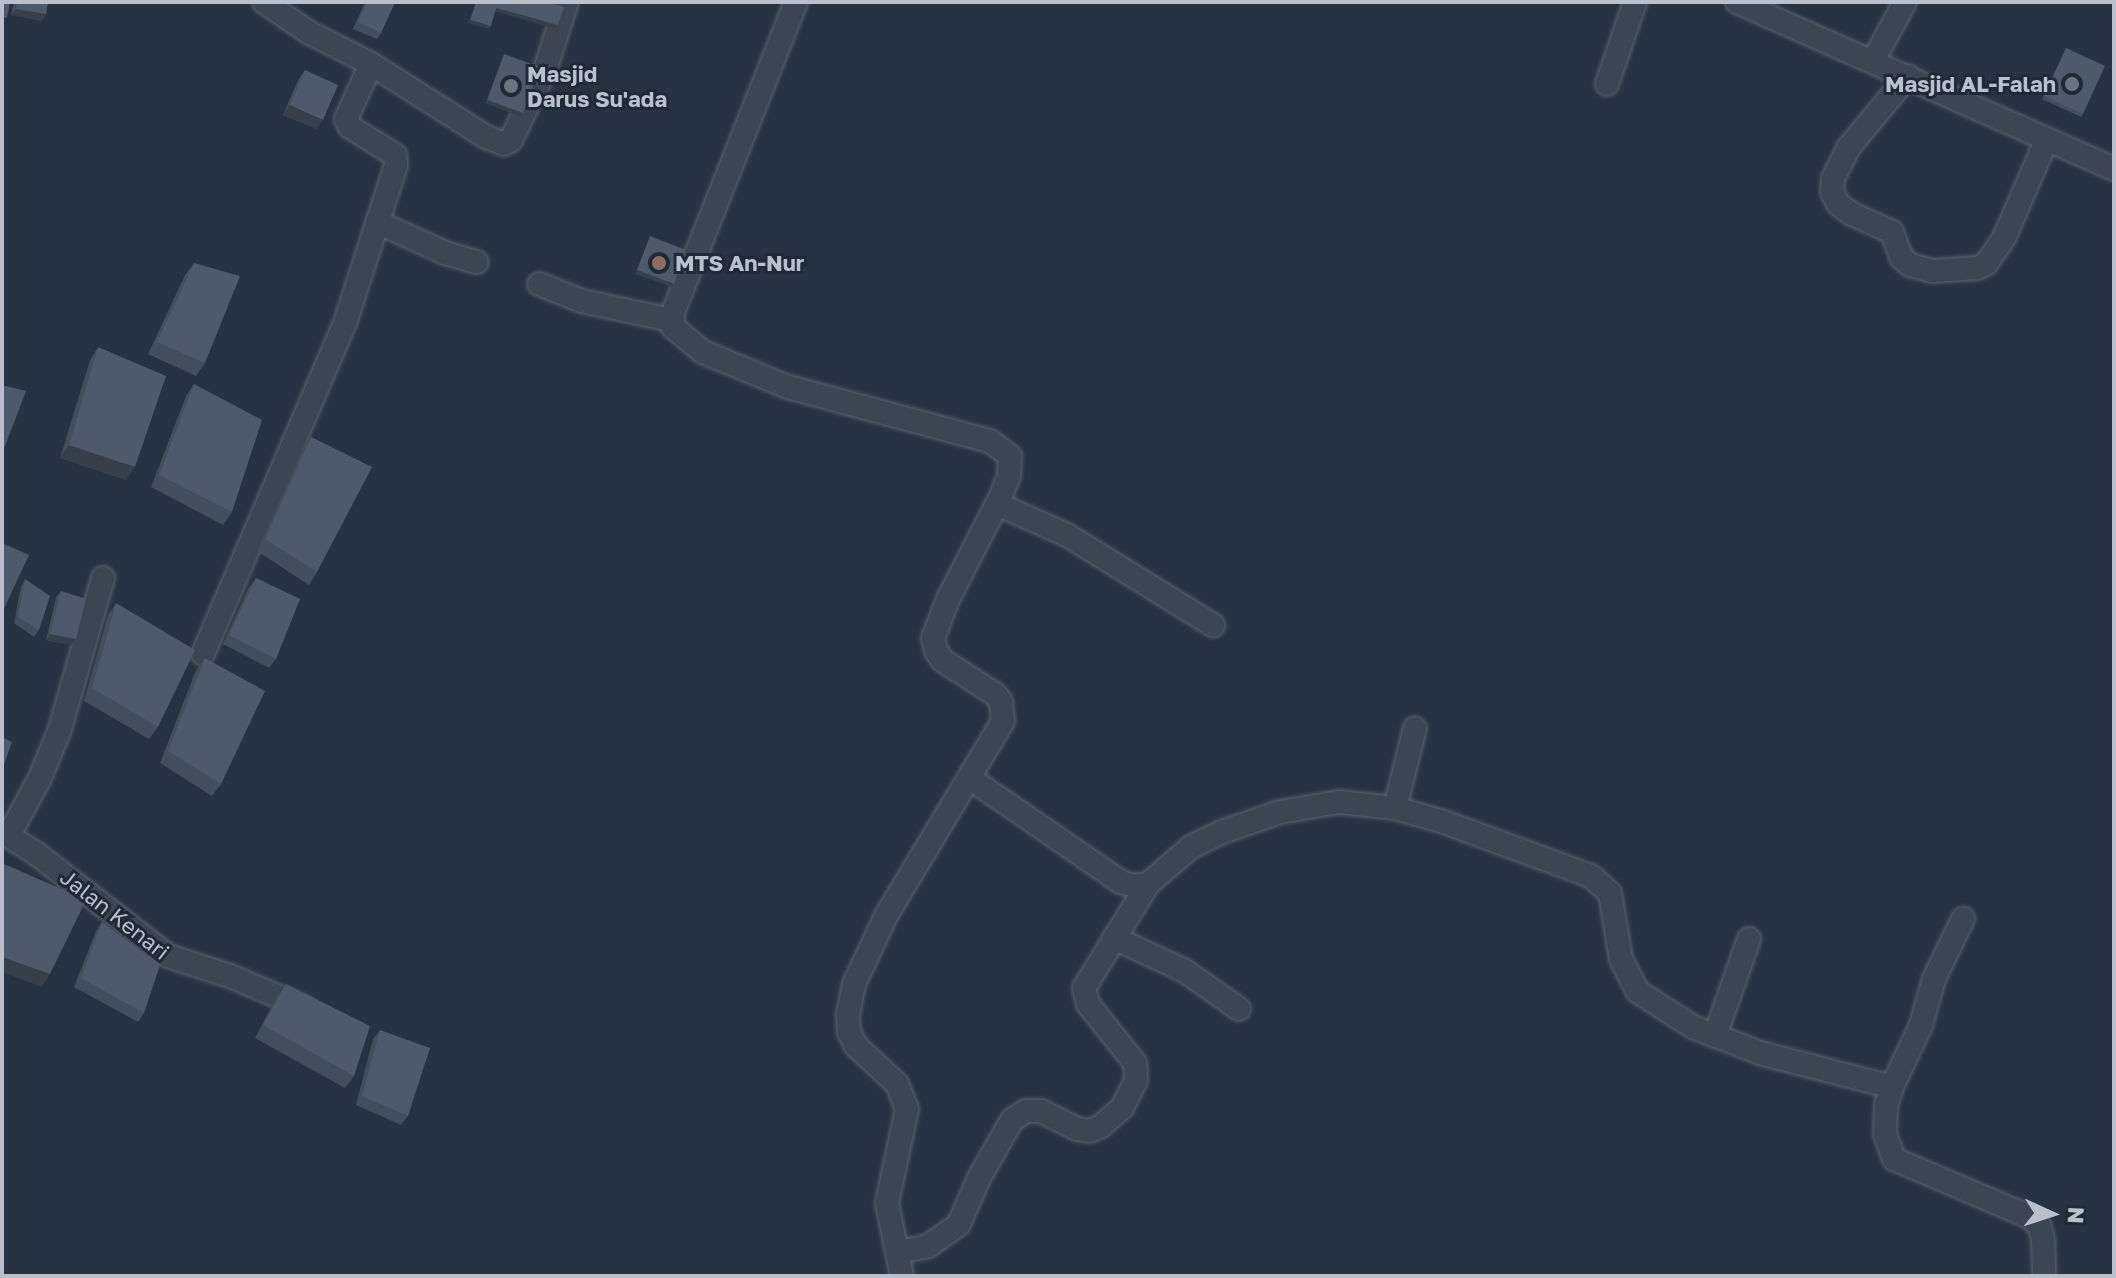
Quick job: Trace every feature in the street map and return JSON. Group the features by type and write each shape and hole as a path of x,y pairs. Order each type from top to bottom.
{"street":[{"path":"264,2 310,33 371,64 486,137 507,144 545,70 567,2"},
{"path":"671,320 796,2"},
{"path":"1607,84 1635,2"},
{"path":"1737,2 2114,169"},
{"path":"1873,61 1905,2"},
{"path":"203,654 346,320 397,158 393,152 350,127 346,119 371,64"},
{"path":"1908,76 1849,147 1838,164 1832,192 1838,204 1852,214 1892,232 1901,257 1910,265 1932,271 1977,268 1986,264 2004,238 2047,139"},
{"path":"377,222 445,253 477,262"},
{"path":"539,284 582,301 671,320 681,336 703,352 788,387 990,441 1010,456 1009,476 948,599 933,638 942,660 996,695 1001,702 1003,721 971,779 886,916 854,984 848,1015 849,1032 856,1046 897,1084 907,1109 887,1203 902,1276"},
{"path":"997,504 1067,535 1213,625"},
{"path":"5,834 40,778 60,729 103,578"},
{"path":"1395,808 1415,728"},
{"path":"971,779 1121,882 1134,886 1148,884"},
{"path":"898,1252 928,1246 959,1224 979,1178 1012,1120 1026,1111 1041,1111 1077,1129 1089,1131 1100,1127 1122,1108 1136,1080 1135,1063 1084,996 1087,980 1148,884 1191,847 1280,812 1339,802 1395,808 1444,822 1601,882 1610,893 1621,959 1637,991 1693,1027 1760,1053 1892,1087"},
{"name":"Jalan Kenari","path":"5,834 177,961 230,976 324,1016"},
{"path":"1963,919 1934,979 1921,1025 1892,1087 1886,1106 1885,1134 1894,1159 1967,1187 2030,1217 2039,1225 2043,1239 2044,1276"},
{"path":"1114,938 1185,971 1239,1009"},
{"path":"1715,1036 1749,939"}],"building":[{"path":"2,2 10,2 7,18 2,17"},
{"path":"17,2 48,2 46,14 16,9"},
{"path":"367,2 395,2 381,33 358,22"},
{"path":"476,2 547,2 564,7 558,25 496,8 491,26 470,20"},
{"name":"Masjid AL-Falah","path":"2066,48 2105,66 2083,114 2044,96"},
{"name":"Masjid Darus Su'ada","path":"504,54 540,67 523,113 487,100"},
{"path":"305,70 338,85 323,120 290,105"},
{"name":"MTS An-Nur","path":"650,236 686,250 674,284 637,270"},
{"path":"194,263 240,276 205,363 157,342"},
{"path":"98,347 166,376 135,467 69,445"},
{"path":"194,384 262,420 232,512 159,475"},
{"path":"2,385 26,391 2,454"},
{"path":"311,437 372,467 317,572 265,539"},
{"path":"2,543 29,555 2,613"},
{"path":"256,578 300,599 276,659 229,635"},
{"path":"25,579 50,596 39,630 18,617"},
{"path":"61,591 86,599 76,639 50,634"},
{"path":"116,603 195,650 158,727 92,688"},
{"path":"205,658 265,691 221,784 168,751"},
{"path":"2,737 12,742 2,770"},
{"path":"2,863 86,900 50,974 2,957"},
{"path":"102,922 160,965 144,1013 81,978"},
{"path":"286,984 370,1026 354,1076 263,1025"},
{"path":"380,1030 430,1048 408,1116 362,1096"}],"place":[{"name":"Masjid AL-Falah","path":"2072,84"},
{"name":"Masjid Darus Su'ada","path":"511,86"},
{"name":"MTS An-Nur","path":"659,263"}]}
